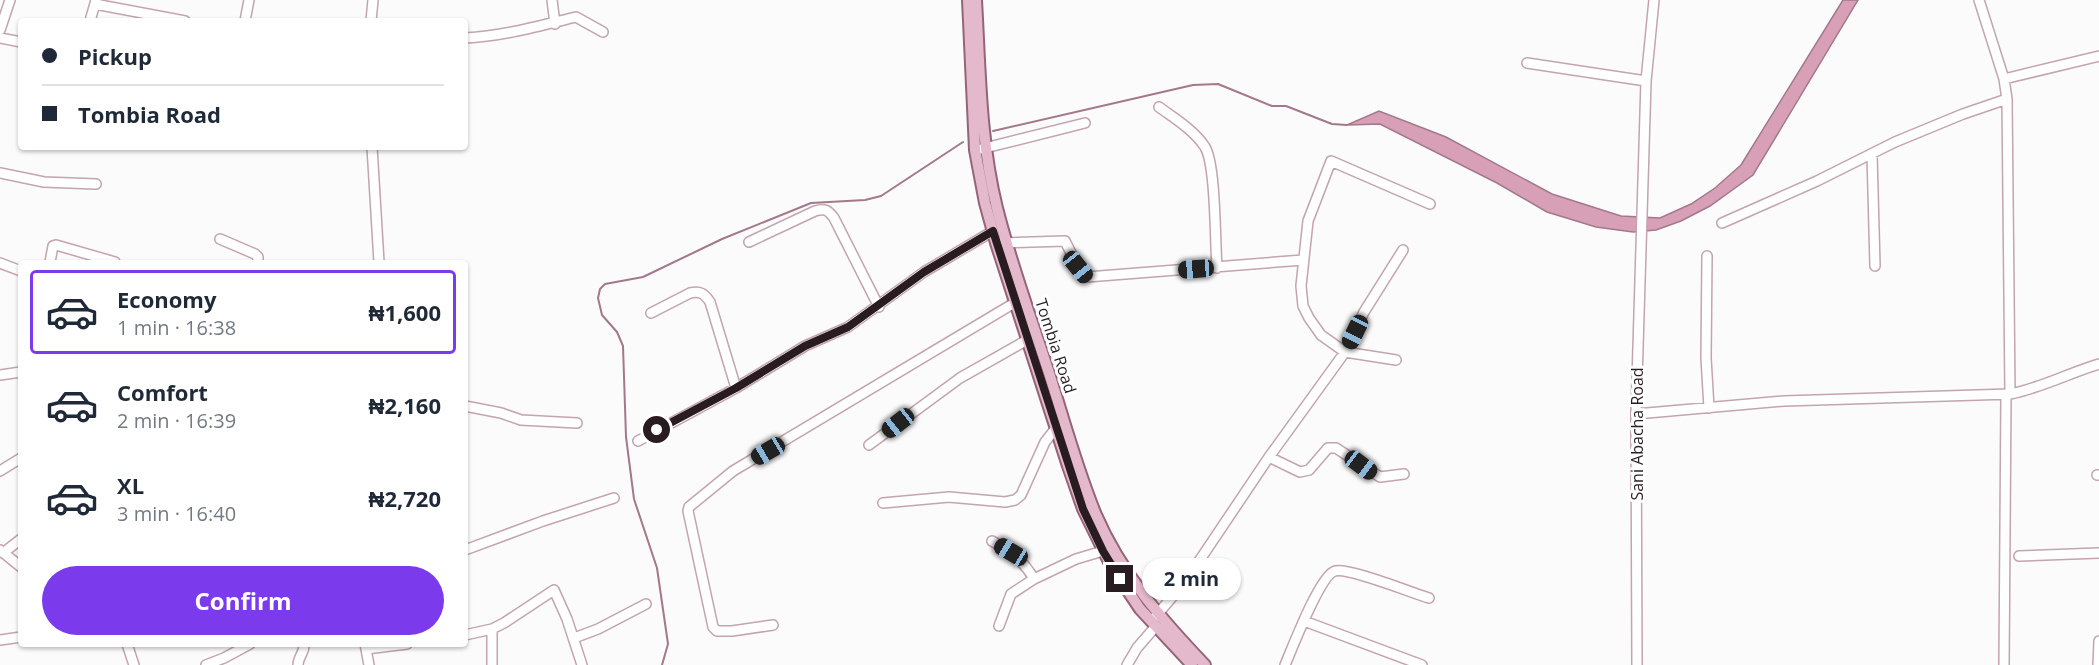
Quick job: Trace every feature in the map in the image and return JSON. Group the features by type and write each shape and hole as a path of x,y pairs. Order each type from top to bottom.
{"main road":[{"name":"Tombia Road","path":"968,0 981,148 993,231 1002,243 1096,515 1155,620 1192,665"},
{"name":"Tombia Road","path":"976,0 981,148 1016,302 1083,509 1103,551 1130,595 1205,665"}],"street":[{"path":"0,30 10,0"},
{"path":"246,18 249,0"},
{"path":"371,18 373,0"},
{"path":"552,0 555,24"},
{"name":"Sani Abacha Road","path":"1637,665 1636,414 1646,81 1654,0"},
{"path":"1979,0 2004,79 2007,99 2008,394 2004,665"},
{"path":"91,18 95,2 171,18"},
{"path":"468,38 498,36 576,18 603,32"},
{"path":"0,38 18,41"},
{"path":"2004,79 2099,56"},
{"path":"1527,63 1646,81"},
{"path":"1722,223 1963,114 2007,99"},
{"path":"1159,107 1199,138 1206,149 1211,169 1217,268"},
{"path":"981,148 1085,123"},
{"path":"372,150 379,260"},
{"path":"1872,154 1875,266"},
{"path":"1396,360 1345,352 1321,335 1309,318 1303,306 1301,286 1308,221 1331,161 1430,204"},
{"path":"0,173 44,182 96,184"},
{"path":"749,242 815,211 824,209 829,211 879,307"},
{"path":"638,441 736,388 805,346 848,327 879,307 924,272 993,231"},
{"path":"220,239 255,254 258,260"},
{"path":"1002,243 1065,241 1078,267 1087,277 1303,260"},
{"path":"50,260 51,250 56,245 108,260"},
{"path":"1127,665 1155,620 1185,582 1269,457 1345,352 1364,312 1403,250"},
{"path":"1707,256 1706,358 1709,408"},
{"path":"0,263 18,270"},
{"path":"651,313 690,293 704,294 710,302 736,388"},
{"path":"773,625 732,631 717,631 713,627 688,507 733,471 1016,302"},
{"path":"869,445 960,378 1027,339"},
{"path":"1636,414 1784,401 2008,394 2027,391 2075,371 2099,364"},
{"path":"0,375 18,372"},
{"path":"468,407 501,413 521,420 576,423"},
{"path":"883,503 950,497 1005,502 1015,500 1021,495 1046,441 1056,428"},
{"path":"1269,457 1300,472 1309,470 1328,448 1336,448 1380,477 1404,474"},
{"path":"0,471 18,461"},
{"path":"468,549 614,498"},
{"path":"18,541 2,551 18,564"},
{"path":"992,541 1011,552 1027,566 1034,579"},
{"path":"999,626 1011,594 1034,579 1076,559 1103,551"},
{"path":"2019,556 2099,553"},
{"path":"1286,665 1304,621 1325,579 1332,572 1340,570 1429,598"},
{"path":"468,634 504,623 554,590 574,638 582,665"},
{"path":"574,638 646,604"},
{"path":"1304,621 1422,665"},
{"path":"492,628 492,665"},
{"path":"0,640 18,637"},
{"path":"2098,665 2099,641"},
{"path":"128,647 134,665"},
{"path":"206,665 244,647"},
{"path":"298,665 298,659 304,647"},
{"path":"365,647 369,665"}],"shaded area":[{"path":"1843,0 1858,0 1753,175 1710,206 1681,221 1656,230 1633,232 1596,227 1547,212 1497,183 1380,124 1347,125 1379,111 1446,137 1552,194 1621,216 1660,218 1691,204 1715,188 1741,165"}],"waterway":[{"path":"993,131 1193,85 1218,84 1272,106 1286,106 1332,124 1347,125"},
{"path":"662,665 668,644 657,568 634,499 626,437 623,346 617,332 602,315 598,298 600,289 605,284 643,277 722,239 811,203 865,200 881,196 963,142"}],"route":[{"path":"657,430 736,388 805,346 848,327 879,307 924,272 993,231 1083,509 1103,551 1120,579"}]}
